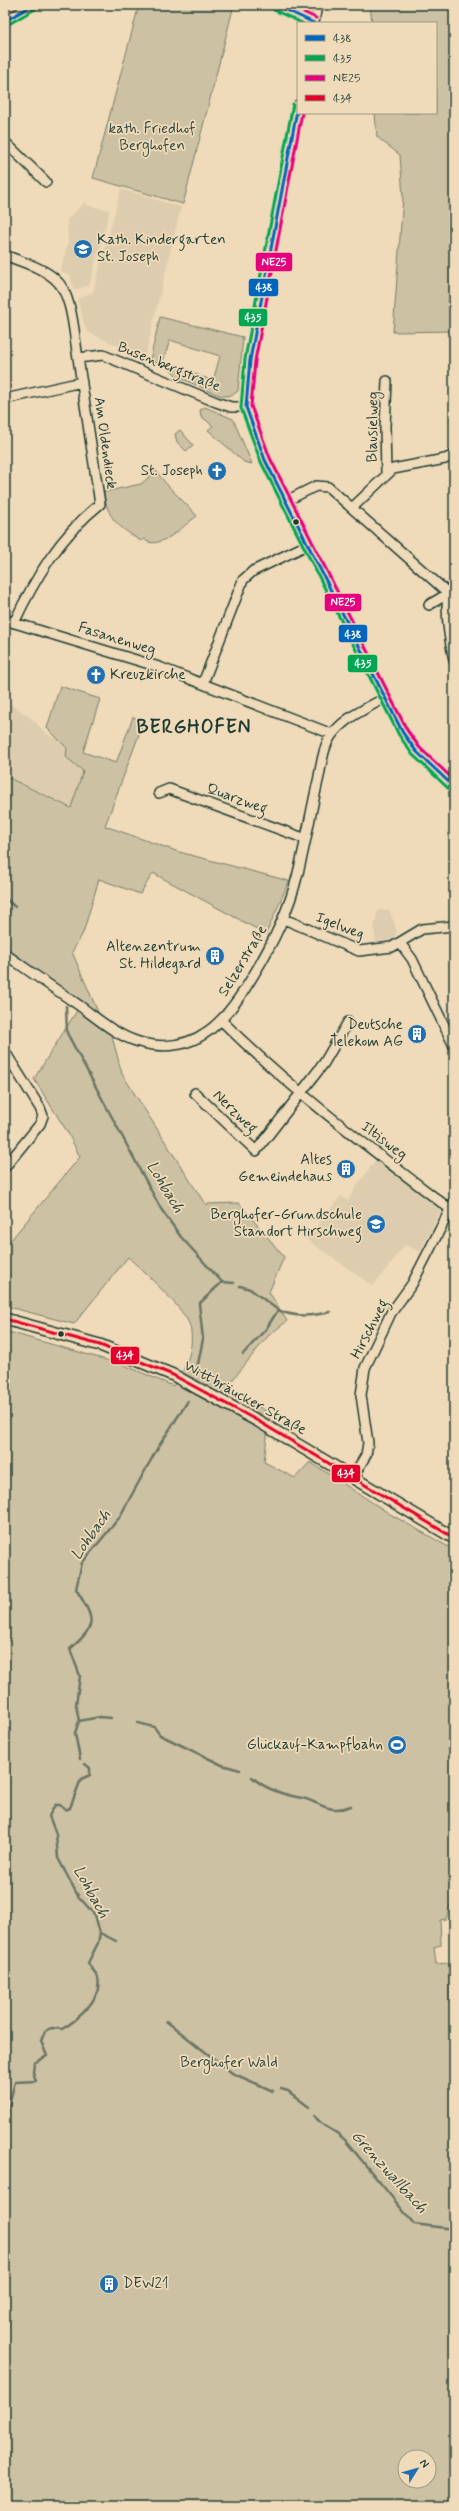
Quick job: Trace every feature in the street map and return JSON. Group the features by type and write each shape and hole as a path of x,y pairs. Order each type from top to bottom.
{"main road":[{"name":"Wittbräucker Straße","path":"5,1319 81,1339 158,1368 215,1396 454,1538"}],"street":[{"path":"5,21 32,5"},
{"path":"276,5 312,22"},
{"path":"302,5 317,7 314,22"},
{"path":"297,109 250,360 246,407 259,446 307,545 409,742 454,787"},
{"path":"5,142 46,182"},
{"path":"5,255 46,272 62,286 67,296 78,358"},
{"name":"Busenbergstraße","path":"78,358 103,355 216,402 230,406 246,407"},
{"name":"Am Oldendieck","path":"14,623 30,590 49,557 74,528 100,504 78,358"},
{"name":"Blausielweg","path":"386,474 384,427 387,381"},
{"path":"5,399 82,382"},
{"name":"Blausielweg","path":"352,508 386,474 400,466 437,461 454,455"},
{"path":"286,501 322,486 328,487 451,591"},
{"path":"203,683 243,580 253,571 307,545"},
{"path":"429,605 451,591"},
{"path":"451,591 447,606 448,628 454,660"},
{"name":"Fasanenweg","path":"5,620 128,657 203,683 332,734"},
{"name":"Selzerstraße","path":"5,954 116,1031 138,1042 156,1046 180,1044 203,1036 222,1021 262,963 284,918 306,839 324,752 332,734 352,717 385,698"},
{"name":"Quarzweg","path":"159,793 169,789 306,839"},
{"name":"Igelweg","path":"284,918 359,951 392,947 400,943 414,932 422,929 454,926"},
{"path":"400,943 412,959 454,1046"},
{"name":"Iltisweg","path":"222,1021 264,1063 301,1095 452,1205"},
{"path":"301,1095 324,1063 348,1022"},
{"path":"5,1052 43,1116 40,1124 5,1167"},
{"name":"Nerzweg","path":"195,1093 256,1151 301,1095"},
{"name":"Hirschweg","path":"353,1477 366,1455 368,1443 361,1403 365,1368 391,1313 415,1278 452,1205"}],"shaded area":[{"path":"121,189 181,207 145,357 87,332 77,299 93,292"},
{"name":"Kath. Kindergarten St. Joseph","path":"86,201 85,205 109,210 109,214 89,285 74,290 70,275 60,271 68,243 67,220"},
{"path":"5,700 32,719 49,736 58,739 68,748 66,757 83,771 72,808 5,776"},
{"path":"378,910 389,910 397,931 393,940 376,942 374,928"},
{"name":"Berghofer-Grundschule Standort Hirschweg","path":"376,1160 441,1210 420,1252 405,1245 373,1286 306,1239 341,1196 348,1201 356,1187"}],"green space":[{"name":"kath. Friedhof Berghofen","path":"139,5 234,5 183,204 93,178"},
{"path":"370,5 454,5 454,331 393,332 403,197 400,155 377,137 375,114 437,114 437,22 372,22"},
{"path":"160,317 243,337 238,391 228,396 223,396 199,386 203,377 213,381 220,356 170,340 162,365 150,360"},
{"path":"175,365 200,376 196,385 178,377 170,369"},
{"path":"205,407 233,419 252,464 244,462 208,430 213,426 201,416 200,410"},
{"path":"180,430 193,445 186,451 177,442 175,434"},
{"path":"156,471 197,516 164,540 150,542 144,539 141,541 120,526 111,516 104,492 141,484"},
{"path":"60,686 100,699 83,752 116,763 133,717 144,721 105,826 179,852 289,881 266,934 153,873 140,894 99,879 83,933 72,952 101,1019 5,946 5,921 10,911 5,908 5,776 71,808 83,771 66,757 67,748 47,728"},
{"name":"Berghofer Wald","path":"78,1009 110,1029 122,1074 205,1204 239,1203 284,1257 269,1292 287,1321 268,1336 226,1388 270,1413 264,1462 295,1478 310,1462 390,1514 454,1550 454,1892 446,1919 440,1920 441,1945 434,1947 436,1964 449,1963 449,2002 454,2002 454,2506 5,2506 5,1331 124,1365 173,1386 182,1373 188,1358 191,1342 190,1326 187,1319 172,1300 128,1257 74,1324 5,1306 5,1247 80,1157 68,1133 34,1079"}],"waterway":[{"name":"Lohbach","path":"5,898 15,907"},
{"name":"Lohbach","path":"66,1006 67,1033 161,1209 181,1237 222,1282 199,1304 203,1339 197,1369"},
{"path":"222,1282 234,1283"},
{"path":"240,1286 250,1289 278,1310 266,1329 243,1354"},
{"path":"278,1310 284,1313 304,1316 330,1312"},
{"name":"Lohbach","path":"80,1759 75,1733 79,1721 76,1705 80,1676 70,1649 86,1633 91,1621 87,1608 76,1589 82,1563 119,1518 157,1449 188,1401"},
{"path":"79,1721 100,1717 111,1718"},
{"path":"138,1723 154,1727 160,1735 222,1765 240,1770"},
{"name":"Lohbach","path":"5,2120 15,2082 36,2081 33,2072 34,2063 47,2056 41,2041 45,2031 51,2028 62,2029 74,2021 92,2001 98,1986 98,1978 88,1963 98,1943 100,1933 95,1915 78,1896 58,1858 56,1834 49,1816 55,1805 60,1805 65,1810 70,1808 81,1779 90,1775 90,1768 85,1764"},
{"path":"252,1777 262,1785 273,1790 304,1798 328,1808 342,1809 351,1806"},
{"name":"Grenzwallbach","path":"100,1933 116,1941"},
{"name":"Grenzwallbach","path":"166,2021 232,2073 273,2091"},
{"name":"Grenzwallbach","path":"281,2089 288,2091 309,2107"},
{"name":"Grenzwallbach","path":"314,2115 321,2123 345,2140 414,2224 454,2229"}],"transit line":[{"name":"438","path":"5,21 33,5"},
{"name":"438","path":"276,5 312,22"},
{"name":"NE25","path":"288,5 316,18"},
{"name":"435","path":"7,25 35,9"},
{"name":"435","path":"274,10 300,22"},
{"name":"435","path":"293,104 245,359 241,408 261,462 399,735 412,754 451,791"},
{"name":"438","path":"297,110 250,360 246,407 265,460 403,733 416,751 454,787"},
{"name":"NE25","path":"302,114 255,361 251,406 270,458 407,730 420,748 454,780"},
{"name":"434","path":"5,1319 100,1345 173,1375 258,1421 454,1538"}],"place":[{"name":"Kath. Kindergarten St. Joseph","path":"83,249"},
{"name":"St. Joseph","path":"217,471"},
{"name":"Kreuzkirche","path":"96,675"},
{"name":"Altenzentrum St. Hildegard","path":"215,956"},
{"name":"Deutsche Telekom AG","path":"417,1034"},
{"name":"Altes Gemeindehaus","path":"346,1169"},
{"name":"Berghofer-Grundschule Standort Hirschweg","path":"376,1224"},
{"name":"Glückauf-Kampfbahn","path":"397,1745"},
{"name":"DEW21","path":"109,2284"}],"district":[{"name":"BERGHOFEN","path":"194,727"}]}
